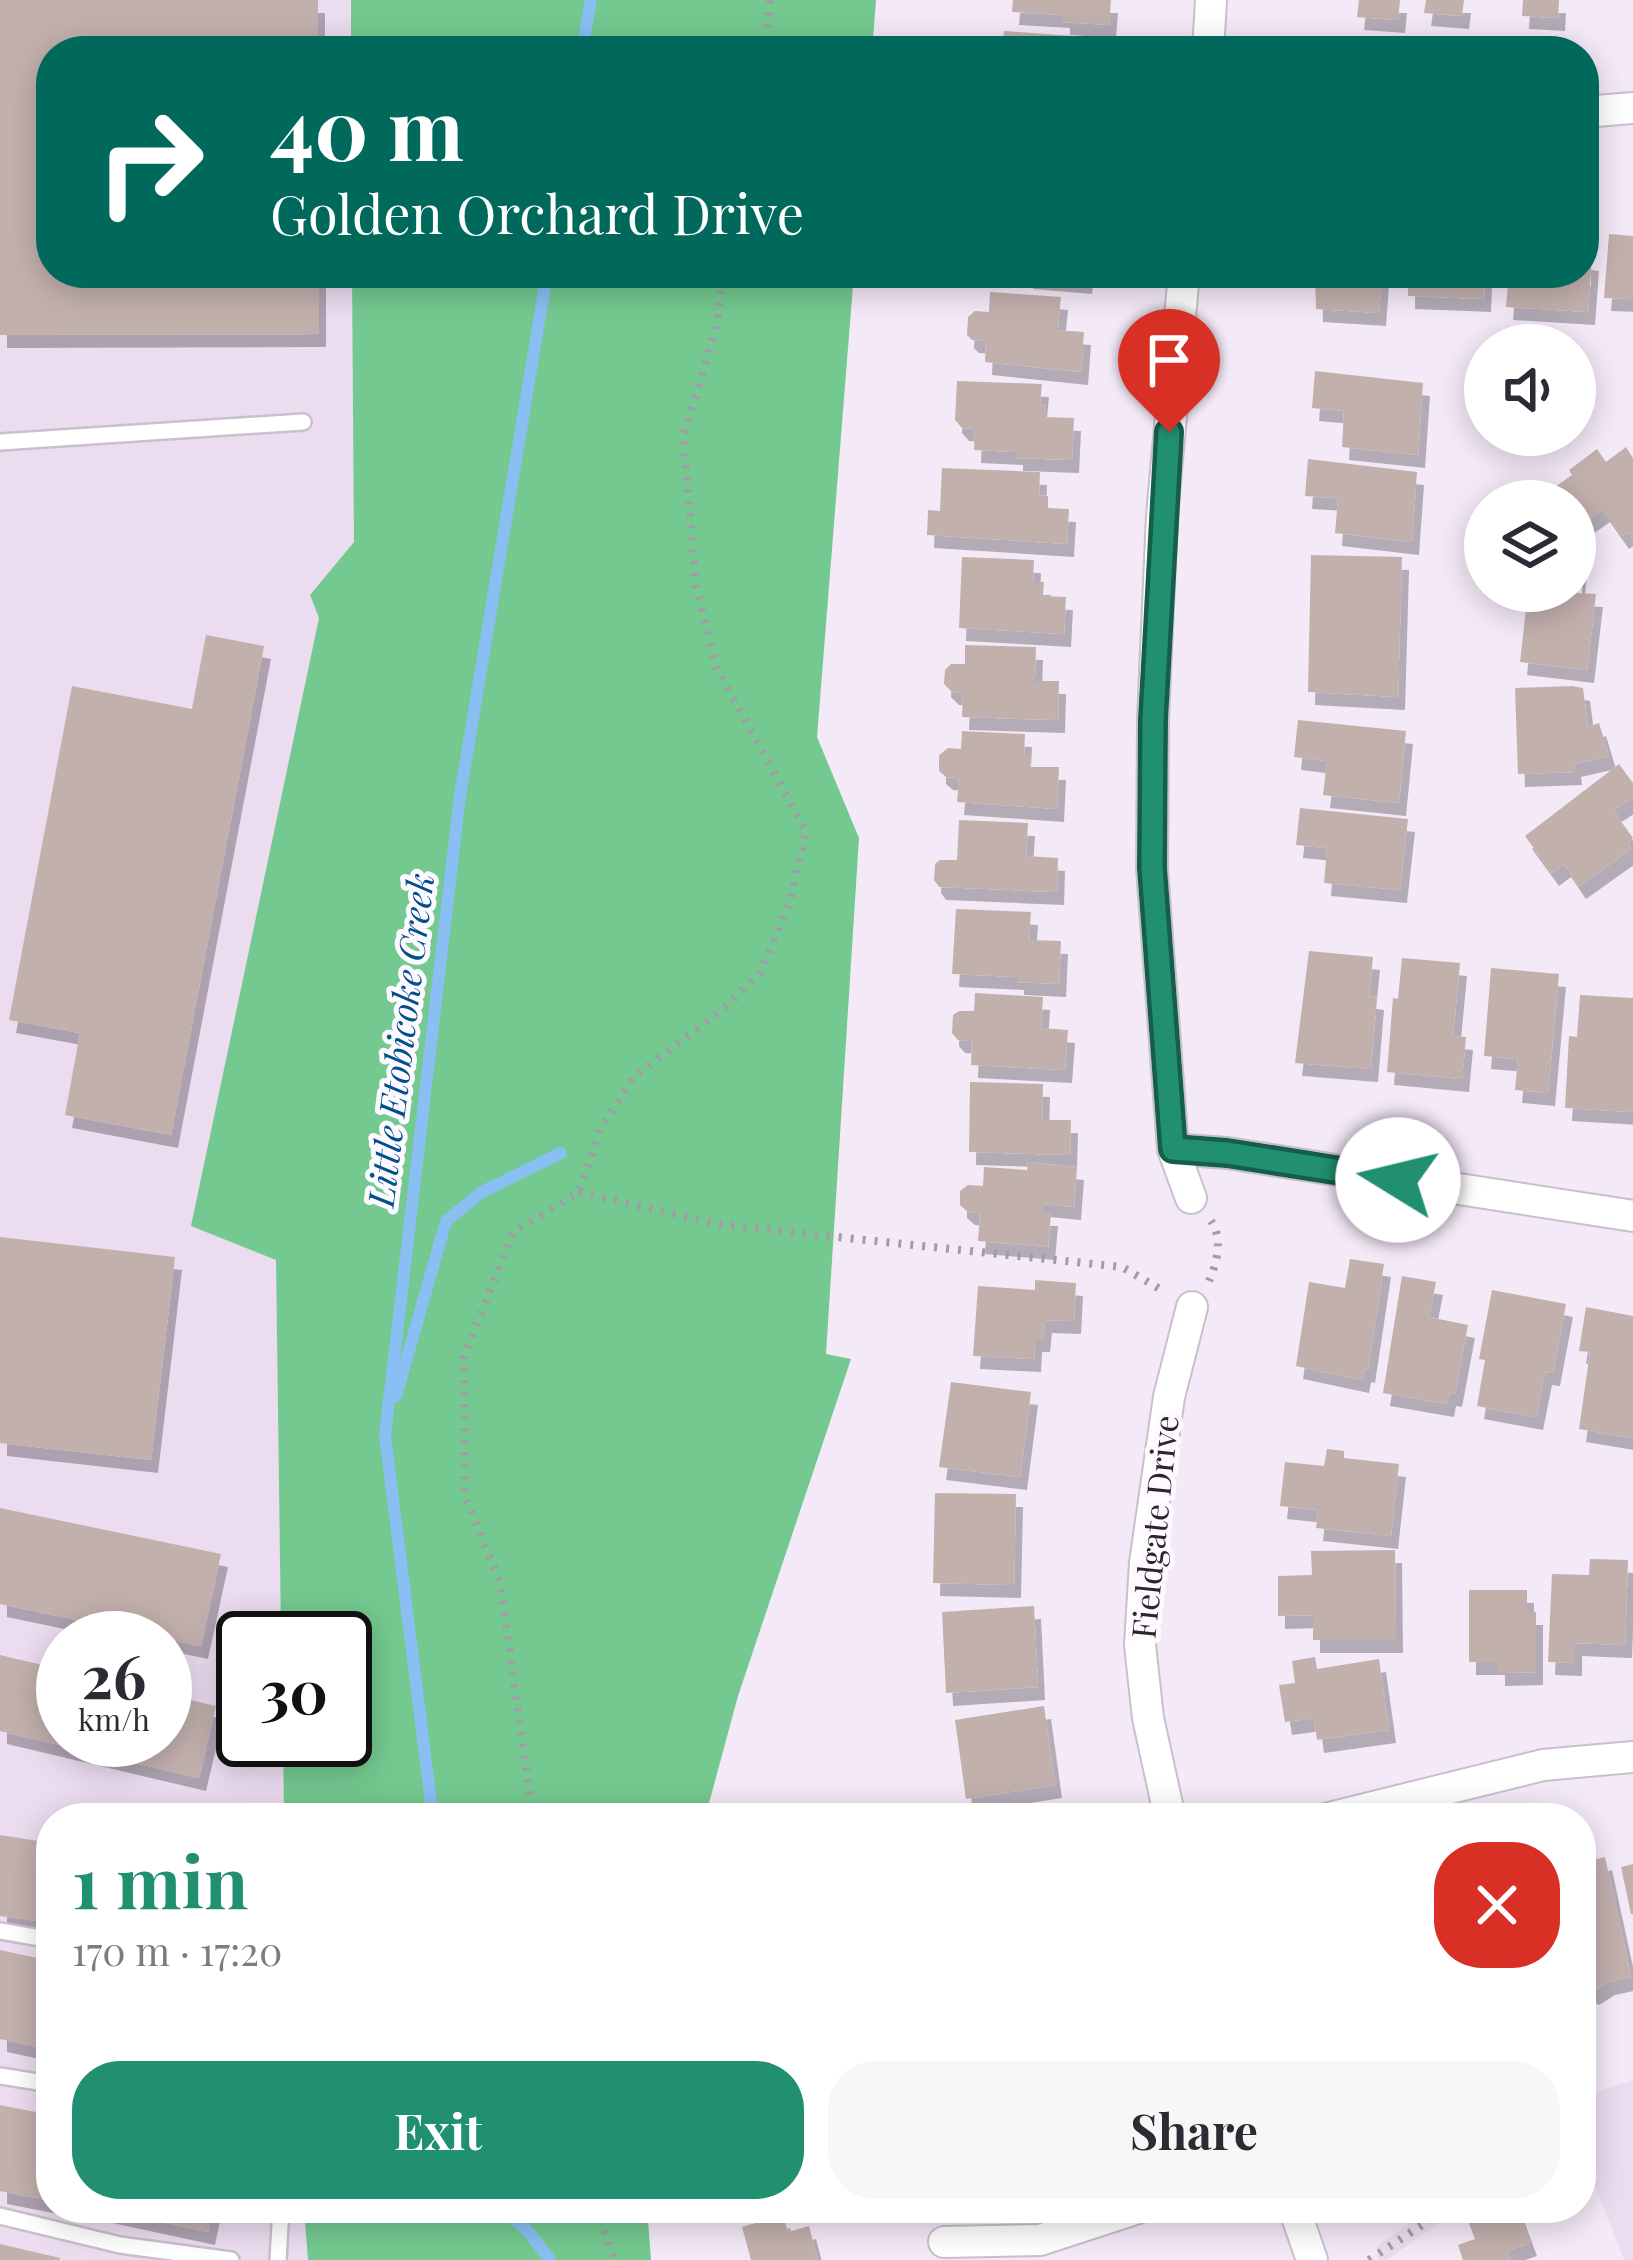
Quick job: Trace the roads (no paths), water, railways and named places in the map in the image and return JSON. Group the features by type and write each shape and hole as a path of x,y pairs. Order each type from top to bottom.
{"street":[{"path":"1209,36 1211,0"},
{"path":"1599,111 1633,108"},
{"path":"1183,288 1162,515 1152,868 1173,1149 1191,1198"},
{"path":"1173,1149 1242,1155 1633,1216"},
{"name":"Fieldgate Drive","path":"1167,1803 1148,1718 1140,1645 1144,1563 1169,1397 1192,1307"},
{"path":"1390,1803 1543,1765 1633,1757"},
{"path":"944,2242 1040,2240 1092,2223"},
{"path":"1299,2223 1312,2260"}],"lane":[{"path":"0,442 303,422"},
{"path":"0,1931 36,1937"},
{"path":"0,2076 36,2082"},
{"path":"0,2216 120,2246 231,2260"},
{"path":"278,2260 280,2223"}],"waterway":[{"name":"Little Etobicoke Creek","path":"585,36 591,0"},
{"name":"Little Etobicoke Creek","path":"431,1803 385,1435 460,796 545,288"},
{"path":"396,1396 446,1221 482,1192 561,1153"},
{"name":"Little Etobicoke Creek","path":"518,2223 550,2260"}]}
